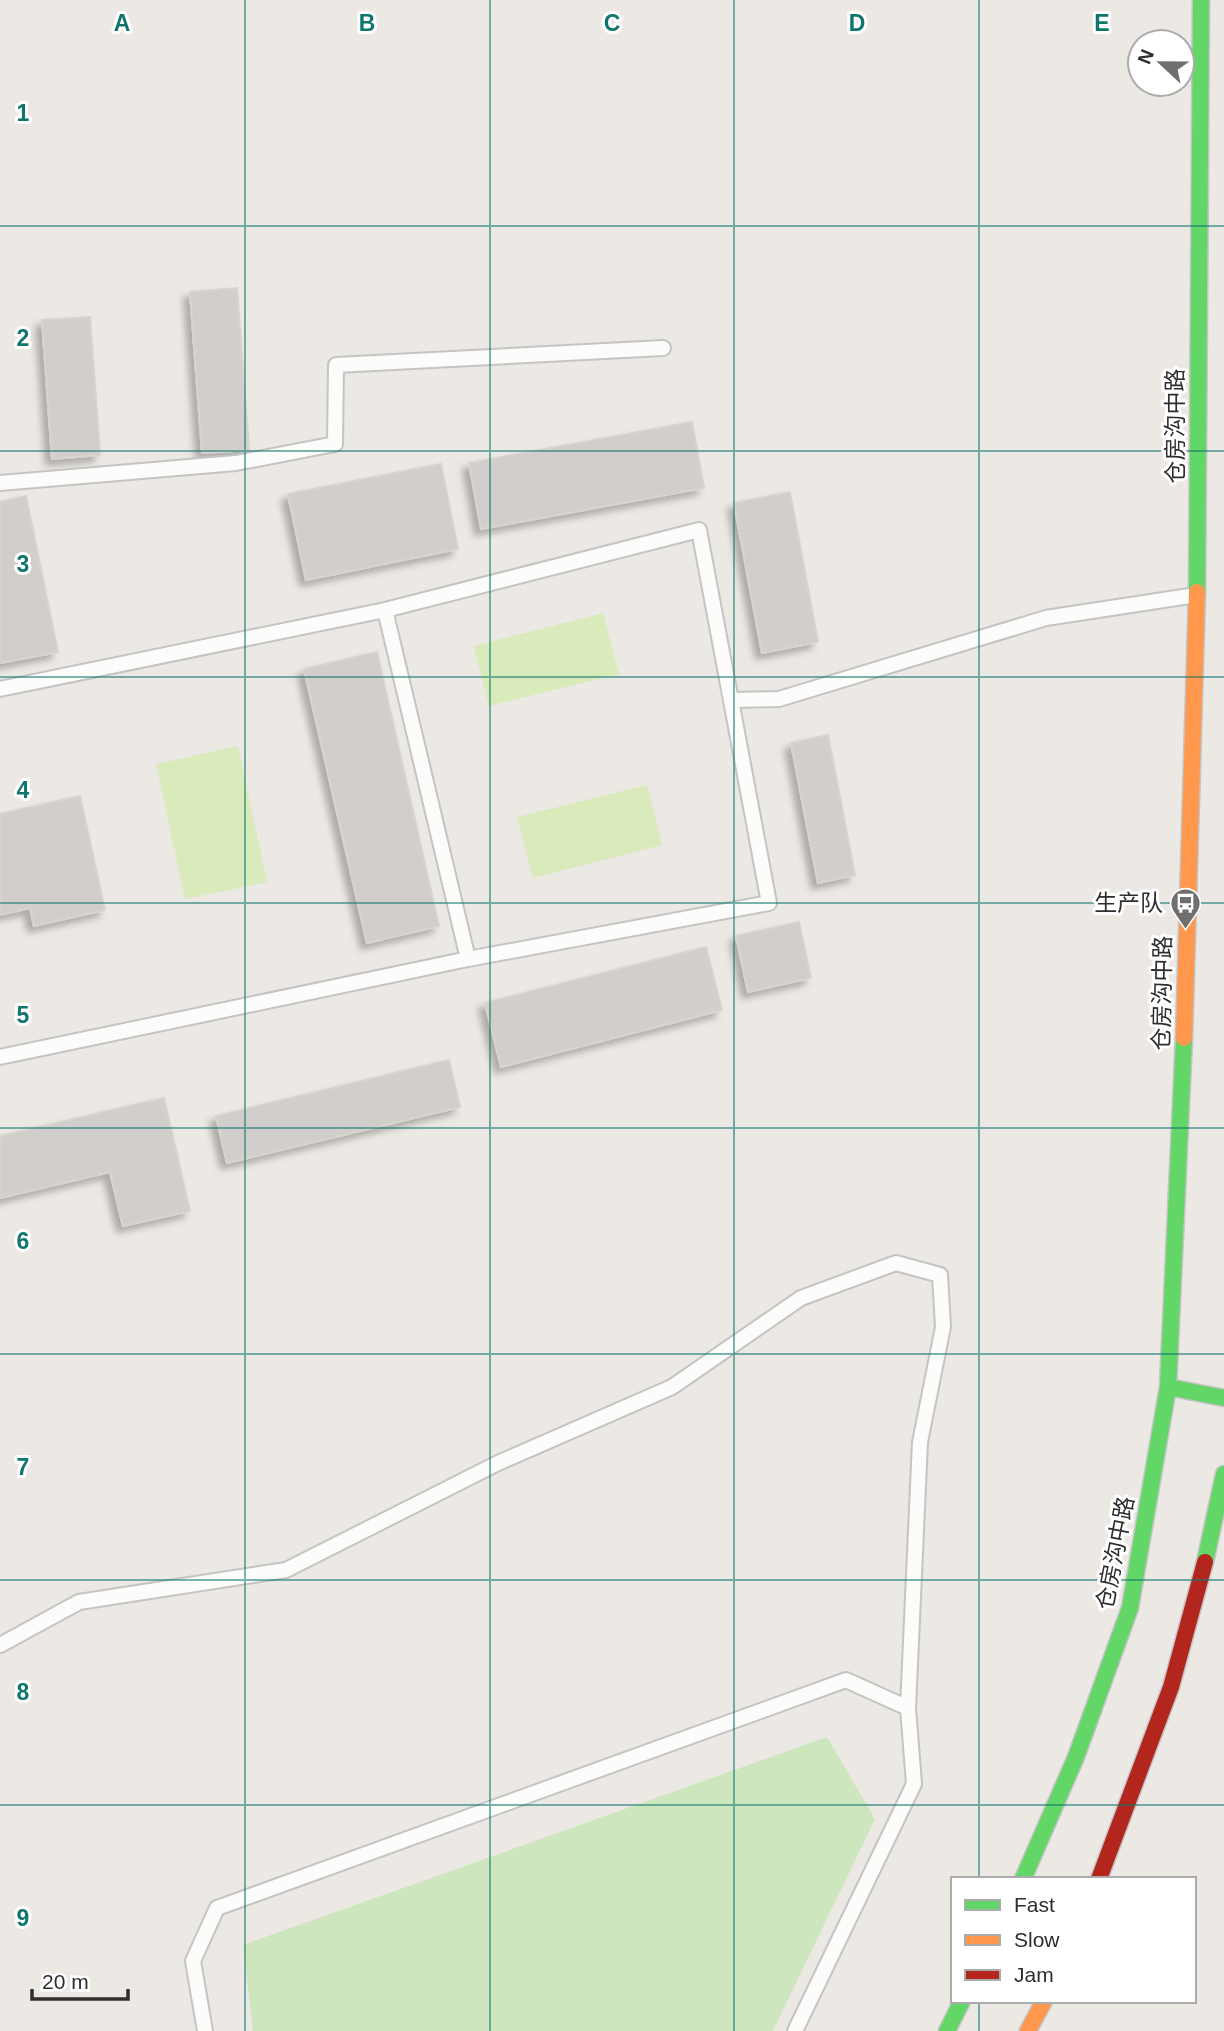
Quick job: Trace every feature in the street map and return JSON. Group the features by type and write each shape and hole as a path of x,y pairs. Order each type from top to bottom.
{"main road":[{"name":"仓房沟中路","path":"1024,1877 1076,1757 1130,1608 1168,1387 1184,1051 1197,595 1201,0"},
{"path":"1168,1387 1224,1398"},
{"path":"1100,1877 1171,1687 1213,1531 1224,1474"},
{"path":"947,2031 961,2003"},
{"path":"1028,2031 1043,2003"}],"lane":[{"path":"0,483 236,463 335,444 335,365 663,348"},
{"path":"0,689 386,610 699,530 734,700 769,903 468,959 0,1056"},
{"path":"734,700 779,699 1046,618 1197,595"},
{"path":"386,610 468,959"},
{"path":"0,1645 79,1602 286,1570 498,1463 672,1387 801,1298 896,1263 940,1275 943,1327 920,1442 908,1708 914,1784 795,2031"},
{"path":"205,2031 193,1961 217,1908 846,1680 908,1708"}],"green space":[{"path":"603,613 619,674 489,706 474,646"},
{"path":"238,746 267,882 185,899 156,764"},
{"path":"647,785 662,845 533,878 517,817"},
{"path":"827,1737 875,1819 773,2031 253,2031 243,1945"}],"building":[{"path":"237,288 249,450 202,453 190,292"},
{"path":"90,317 100,455 52,459 42,320"},
{"path":"692,422 704,488 481,529 469,463"},
{"path":"441,464 458,549 306,580 288,494"},
{"path":"790,492 818,642 762,653 734,503"},
{"path":"26,496 58,652 0,663 0,502"},
{"path":"377,652 439,926 367,943 304,669"},
{"path":"828,735 855,875 818,883 791,743"},
{"path":"80,796 105,910 34,926 30,908 0,915 0,814"},
{"path":"799,922 811,978 748,992 736,936"},
{"path":"706,947 722,1010 501,1067 485,1003"},
{"path":"449,1060 460,1107 227,1163 216,1116"},
{"path":"164,1098 190,1211 123,1226 110,1172 0,1198 0,1136"}],"traffic: fast":[{"path":"1197,592 1201,0"},
{"path":"1024,1877 1076,1757 1130,1608 1168,1387 1184,1038"},
{"path":"1168,1387 1224,1398"},
{"path":"1205,1562 1224,1474"},
{"path":"947,2031 961,2003"}],"traffic: slow":[{"path":"1184,1038 1197,592"},
{"path":"1028,2031 1043,2003"}],"traffic: jam":[{"path":"1100,1877 1171,1687 1205,1562"}],"place":[{"name":"生产队","path":"1186,930"}]}
